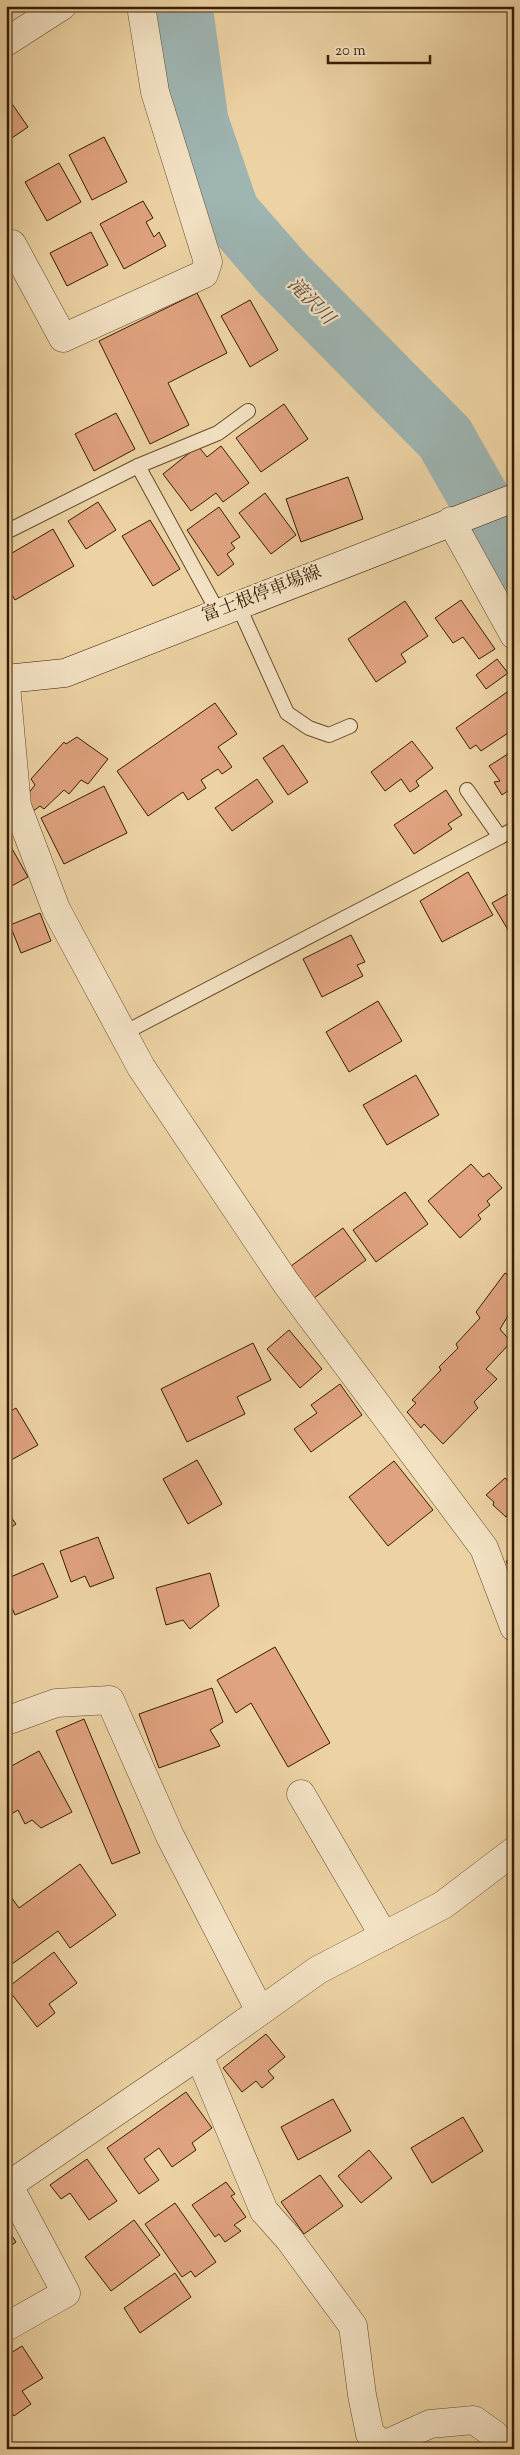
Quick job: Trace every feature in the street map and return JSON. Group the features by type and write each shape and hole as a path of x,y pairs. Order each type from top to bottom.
{"street":[{"path":"6,42 62,6"},
{"path":"6,246 12,244 63,338 204,274 208,262 155,92 141,6"},
{"name":"富士根停車場線","path":"6,679 65,673 511,499"},
{"path":"451,521 514,635"},
{"path":"6,685 11,809 56,909 122,1034 141,1068 286,1283 484,1548 514,1627"},
{"path":"6,1721 56,1702 110,1700 170,1836 260,2011"},
{"path":"301,1794 384,1936"},
{"path":"6,2327 66,2293 8,2186 200,2055 318,1970 443,1905 514,1851"},
{"path":"200,2055 264,2211 289,2239 353,2326 362,2395 370,2434 384,2445 430,2424 474,2420 495,2435 502,2449"}],"lane":[{"path":"6,532 138,466 218,432 248,411"},
{"path":"138,466 228,608 287,713 308,728 329,734 350,726"},
{"path":"467,790 500,836"},
{"path":"122,1034 514,829"}],"building":[{"path":"6,95 28,127 6,142"},
{"path":"104,137 127,182 92,200 69,155"},
{"path":"59,163 81,202 47,221 25,182"},
{"path":"143,201 153,218 146,222 154,237 159,232 166,246 124,269 100,224"},
{"path":"91,232 108,265 67,286 50,253"},
{"path":"197,293 227,353 168,383 189,425 150,444 99,341"},
{"path":"250,300 278,350 250,367 221,316"},
{"path":"284,404 308,439 261,472 236,438"},
{"path":"116,413 135,449 94,471 75,434"},
{"path":"198,446 207,457 221,446 249,483 223,502 216,493 191,511 163,474"},
{"path":"348,477 363,519 301,542 286,499"},
{"path":"265,493 296,535 271,554 239,513"},
{"path":"98,502 116,530 86,549 68,521"},
{"path":"219,507 240,537 231,543 235,548 227,554 234,564 218,576 187,530"},
{"path":"150,520 180,569 153,586 122,536"},
{"path":"53,529 74,566 15,600 6,585 6,548 8,547 12,553"},
{"path":"461,600 495,649 479,659 463,637 453,643 435,618"},
{"path":"405,601 428,636 401,654 406,662 376,682 348,639"},
{"path":"497,659 508,673 486,689 476,675"},
{"path":"510,690 514,696 514,729 481,751 476,745 470,749 456,728"},
{"path":"215,703 237,734 218,747 232,767 222,774 218,769 201,780 206,788 188,800 183,792 148,816 117,771"},
{"path":"77,737 108,759 88,784 81,780 69,794 64,790 44,809 40,806 32,812 27,795 35,785 31,779 64,742 66,744"},
{"path":"412,741 433,768 416,781 419,786 410,792 401,779 385,791 371,772"},
{"path":"283,745 308,782 288,795 263,758"},
{"path":"514,750 514,797 509,790 502,795 494,782 500,781 489,766"},
{"path":"257,779 273,802 232,831 215,808"},
{"path":"104,786 127,833 64,864 41,818"},
{"path":"446,790 462,815 448,824 452,829 414,854 394,825"},
{"path":"6,838 28,877 6,889"},
{"path":"468,872 493,915 442,942 420,901"},
{"path":"508,894 514,904 514,940 492,903"},
{"path":"40,913 51,941 21,953 10,925"},
{"path":"351,935 365,962 357,965 363,976 322,997 303,959"},
{"path":"378,1001 402,1041 349,1072 326,1032"},
{"path":"416,1075 439,1115 387,1145 363,1105"},
{"path":"471,1164 483,1177 489,1173 502,1188 487,1201 490,1205 478,1215 481,1219 460,1238 428,1201"},
{"path":"405,1192 428,1224 376,1262 353,1230"},
{"path":"343,1228 366,1260 314,1298 291,1266"},
{"path":"505,1273 514,1279 514,1306 500,1329 511,1342 486,1369 497,1379 474,1402 478,1408 443,1444 424,1424 421,1428 407,1412 416,1403 412,1400 441,1370 439,1367 458,1348 456,1344 480,1318 476,1312"},
{"path":"289,1330 322,1369 300,1388 267,1349"},
{"path":"253,1343 271,1380 237,1397 245,1414 187,1442 161,1389"},
{"path":"340,1384 362,1415 311,1452 294,1429 317,1413 311,1405"},
{"path":"16,1408 38,1445 6,1463 6,1414"},
{"path":"197,1460 222,1504 188,1524 163,1479"},
{"path":"394,1461 433,1510 388,1546 349,1497"},
{"path":"505,1478 514,1486 514,1508 506,1517 493,1505 494,1502 486,1495"},
{"path":"6,1510 16,1524 6,1531"},
{"path":"98,1537 114,1578 90,1587 85,1576 71,1582 60,1551"},
{"path":"514,1553 514,1569 506,1562"},
{"path":"43,1563 58,1597 15,1615 6,1595 6,1579"},
{"path":"210,1573 219,1606 190,1629 183,1620 166,1625 156,1588"},
{"path":"275,1647 330,1743 288,1767 251,1703 236,1713 217,1680"},
{"path":"212,1688 223,1722 210,1730 220,1746 159,1768 139,1714"},
{"path":"84,1719 140,1853 112,1864 56,1731"},
{"path":"39,1751 72,1812 41,1828 32,1820 25,1824 18,1810 6,1817 6,1769"},
{"path":"80,1864 116,1915 70,1948 58,1931 12,1964 6,1956 6,1890 19,1908"},
{"path":"54,1952 77,1983 49,2004 55,2013 37,2027 7,1988"},
{"path":"266,2034 285,2057 268,2071 274,2078 262,2088 256,2081 242,2092 223,2068"},
{"path":"186,2092 212,2128 192,2143 196,2150 172,2167 159,2148 144,2159 159,2180 139,2194 107,2148"},
{"path":"333,2099 351,2131 298,2160 281,2127"},
{"path":"463,2117 483,2151 432,2183 411,2148"},
{"path":"369,2150 392,2178 361,2203 338,2176"},
{"path":"87,2159 117,2201 89,2220 70,2193 61,2199 50,2185"},
{"path":"320,2175 343,2206 304,2234 281,2202"},
{"path":"226,2182 235,2194 231,2196 246,2217 234,2225 241,2231 225,2242 219,2234 215,2237 192,2205"},
{"path":"175,2203 216,2262 195,2277 191,2271 182,2277 145,2224"},
{"path":"134,2220 160,2255 111,2291 85,2257"},
{"path":"8,2230 16,2242 6,2249 6,2232"},
{"path":"175,2273 191,2297 140,2333 124,2308"},
{"path":"22,2346 43,2378 22,2391 31,2404 14,2416 6,2405 6,2356"}],"waterway":[{"name":"滝沢川","path":"182,6 198,121 229,212 281,272 445,438 514,560"}]}
